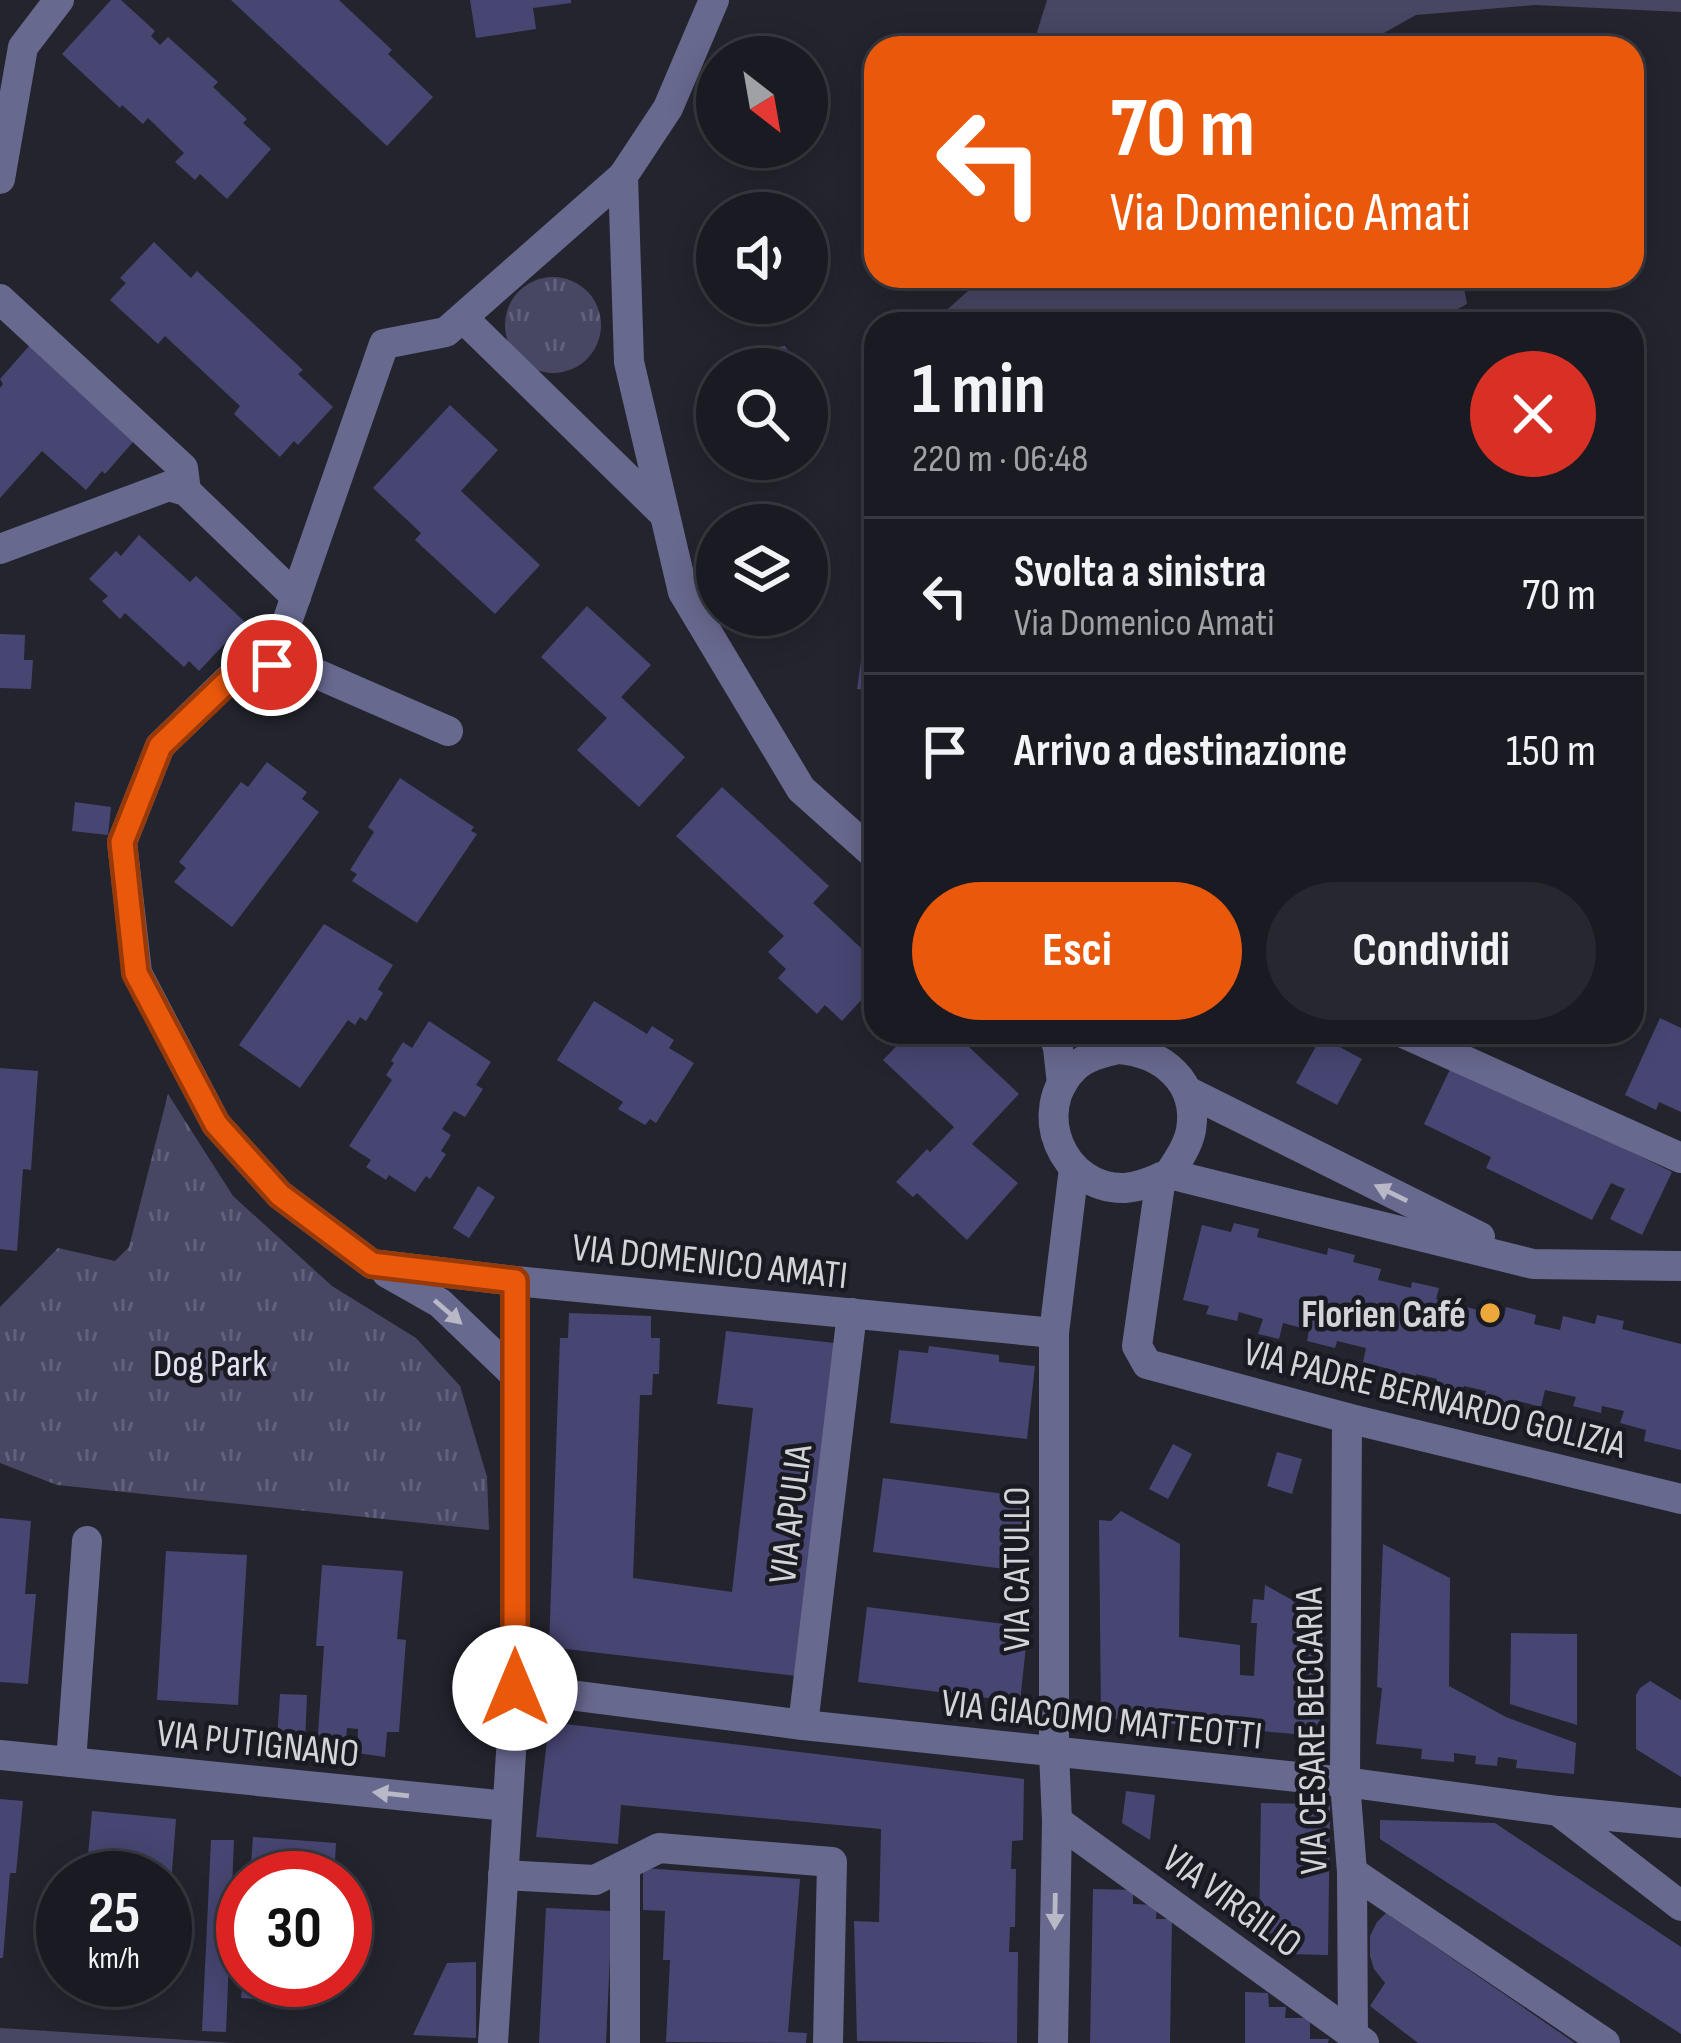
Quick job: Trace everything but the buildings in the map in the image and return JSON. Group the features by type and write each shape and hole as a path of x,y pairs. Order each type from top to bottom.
{"street":[{"path":"0,179 23,47 59,0"},
{"path":"272,665 384,344 446,332 623,176 668,108 714,0"},
{"path":"623,176 629,362 683,592 801,789 864,845"},
{"path":"0,299 183,468 186,491"},
{"path":"463,318 664,514"},
{"path":"0,549 169,487 186,491 296,597"},
{"path":"448,731 285,660 230,679 160,746 122,842 136,973 216,1124 280,1195 372,1264 440,1303 513,1373"},
{"path":"1056,1044 1062,1084"},
{"path":"1109,1044 1118,1049"},
{"path":"1428,1044 1681,1158"},
{"path":"1165,1175 1190,1135 1192,1113 1175,1072 1159,1059 1118,1049 1095,1054 1076,1067 1062,1084 1053,1129 1060,1151 1074,1168 1110,1187 1130,1188 1165,1175 1533,1264 1681,1266"},
{"path":"1186,1091 1533,1264"},
{"name":"VIA CATULLO","path":"1053,2043 1057,1821 1054,1333 1074,1168"},
{"name":"VIA PADRE BERNARDO GOLIZIA","path":"1165,1175 1138,1346 1147,1364 1347,1418 1681,1498"},
{"name":"VIA DOMENICO AMATI","path":"372,1264 1054,1333"},
{"path":"493,2043 515,1688 515,1281"},
{"name":"VIA APULIA","path":"803,1725 853,1313"},
{"name":"VIA CESARE BECCARIA","path":"1347,1418 1346,1782 1356,2040"},
{"path":"71,1762 87,1541"},
{"name":"VIA GIACOMO MATTEOTTI","path":"515,1688 803,1725 1681,1823"},
{"name":"VIA PUTIGNANO","path":"0,1755 508,1806"},
{"path":"1558,1811 1681,1906"},
{"name":"VIA VIRGILIO","path":"1057,1821 1356,2040"},
{"path":"503,1874 595,1880 659,1848 832,1862 828,2043"},
{"path":"625,1866 625,2043"},
{"path":"1352,1872 1605,2043"}],"green space":[{"path":"1047,0 1681,0 1681,12 1535,5 1416,15 1378,36 1036,36"},
{"path":"544,277 562,277 593,298 601,325 598,344 580,365 562,373 544,373 513,352 505,334 505,316 526,285"},
{"path":"972,288 1464,288 1467,304 1453,312 944,312"},
{"name":"Dog Park","path":"168,1094 233,1196 332,1286 416,1338 460,1386 487,1477 489,1530 57,1485 0,1463 0,1307 58,1248 115,1261 129,1247"},
{"path":"0,2028 234,2043 0,2043"}],"place":[{"name":"Florien Café","path":"1490,1313"}],"route":[{"path":"272,665 230,679 160,746 122,842 136,973 216,1124 280,1195 372,1264 515,1281 515,1688"}]}
